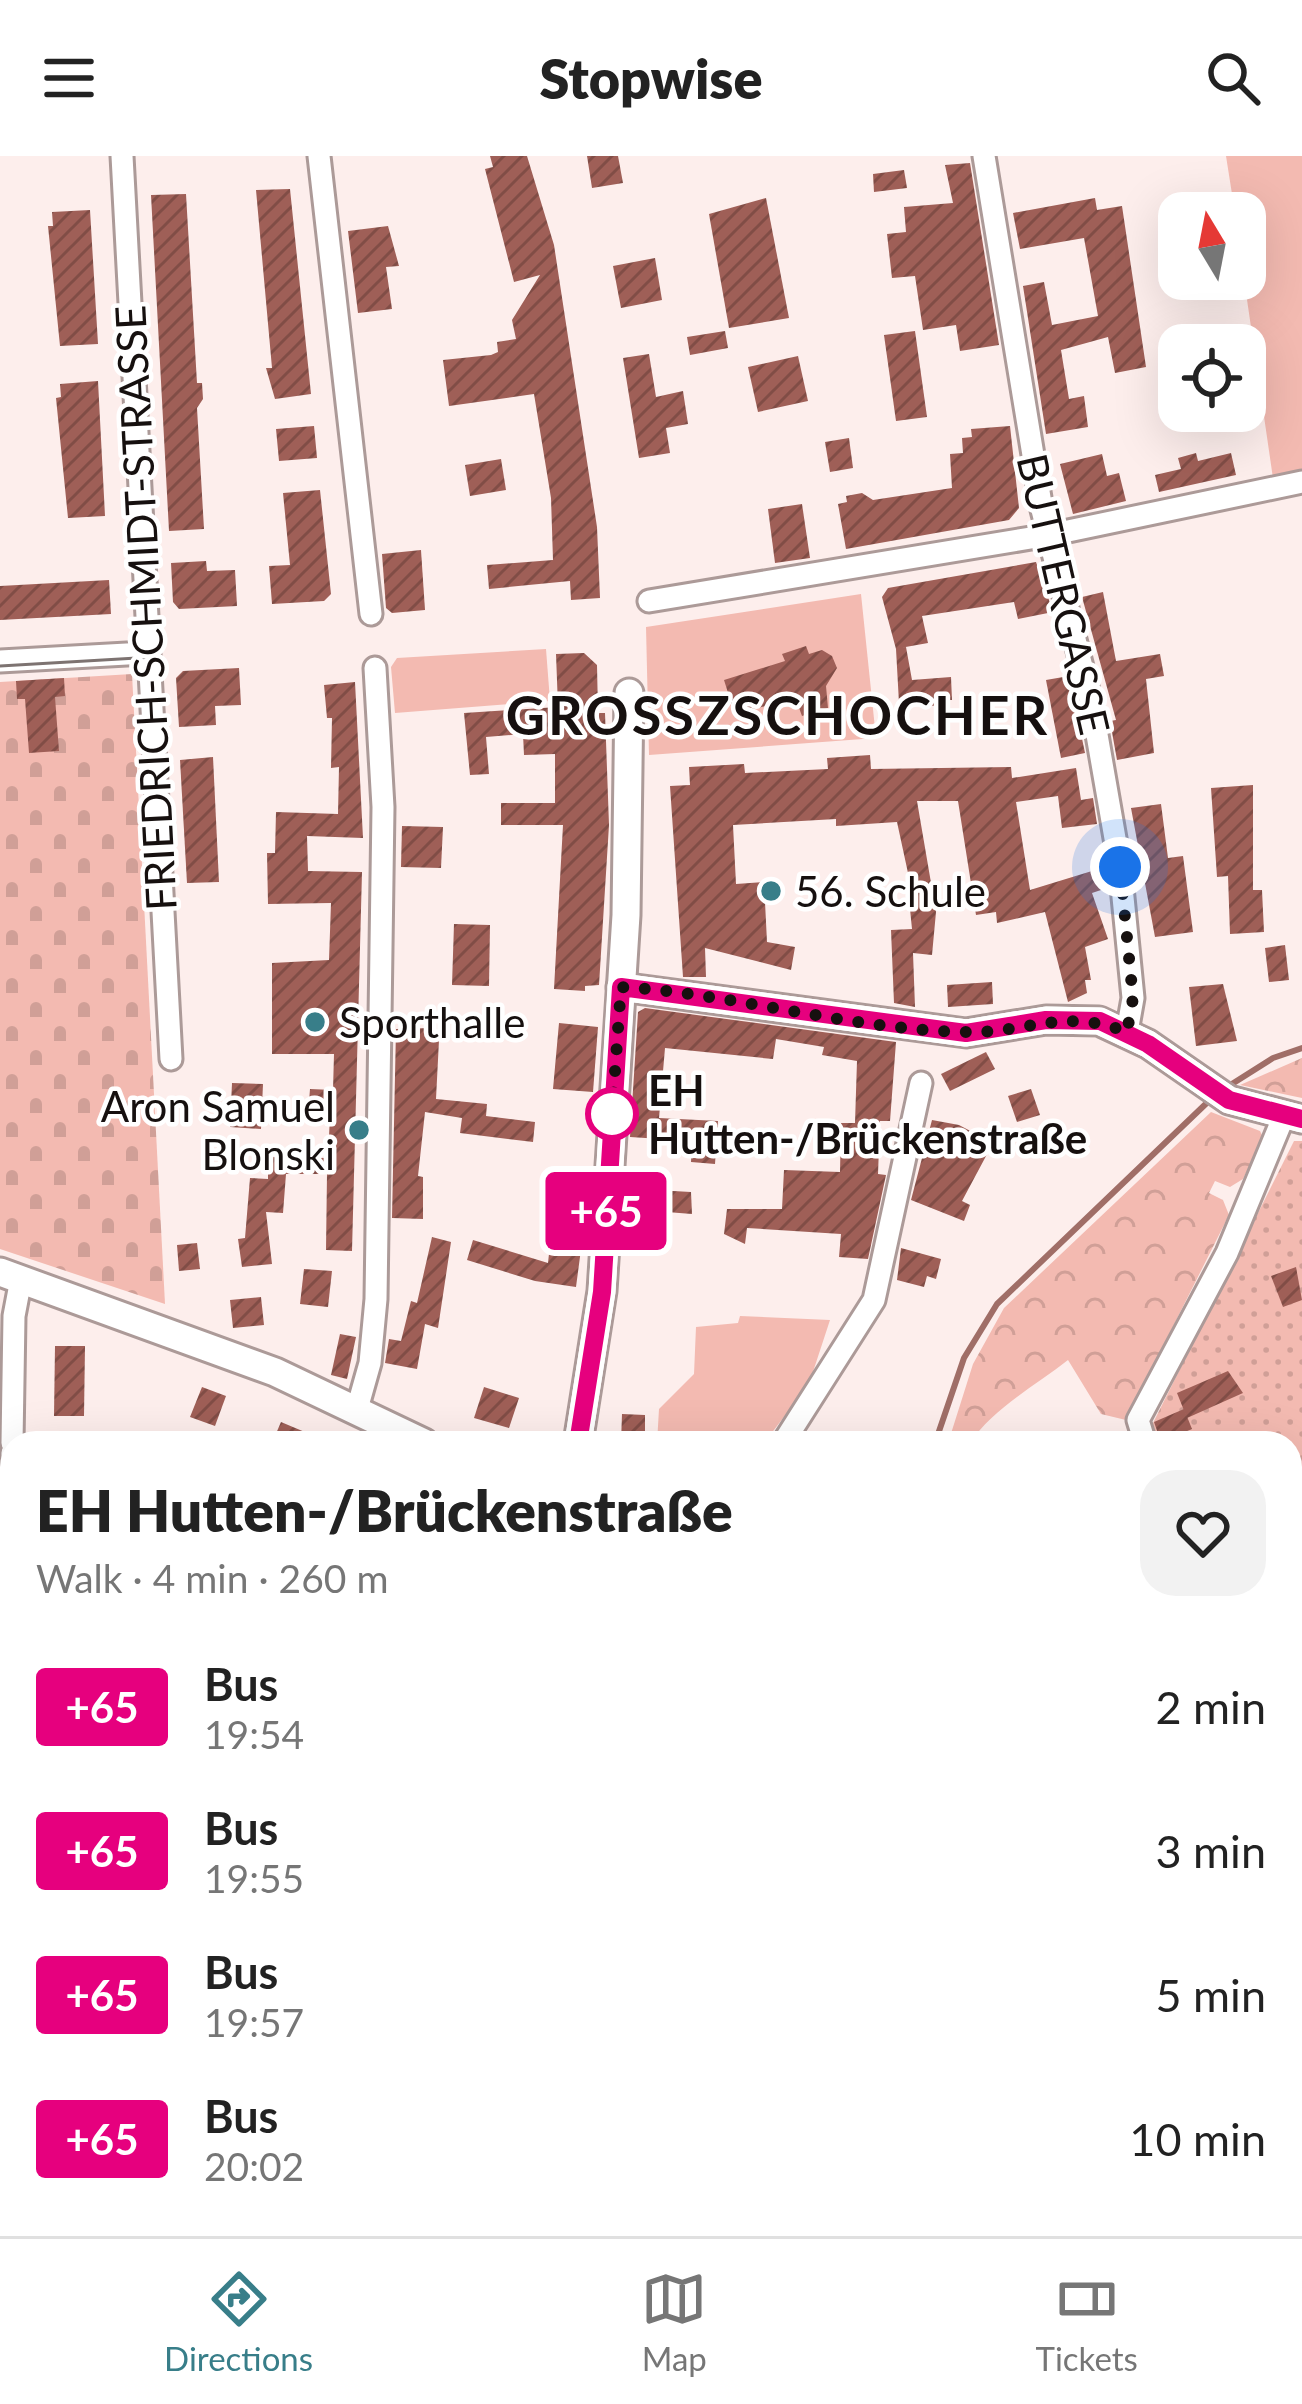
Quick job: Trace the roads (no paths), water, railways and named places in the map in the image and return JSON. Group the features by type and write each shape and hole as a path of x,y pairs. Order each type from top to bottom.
{"main road":[{"path":"580,1431 602,1292 621,987 629,693"},
{"path":"621,987 684,991 932,1030 983,1031 1074,1018 1127,1032 1203,1084 1252,1110 1293,1119"},
{"path":"10,1276 203,1343 400,1431"}],"street":[{"name":"FRIEDRICH-SCHMIDT-STRASSE","path":"122,156 170,1059"},
{"path":"319,156 370,614"},
{"name":"BUTTERGASSE","path":"984,156 1049,535 1092,706 1120,867 1133,998 1127,1032"},
{"path":"649,601 1049,535 1302,482"},
{"path":"0,661 145,653"},
{"path":"357,1409 370,1363 376,1299 383,960 375,668"},
{"path":"791,1431 874,1300 921,1084"},
{"path":"1141,1431 1138,1420 1293,1119"},
{"path":"10,1276 12,1431"}],"waterway":[{"path":"1224,1089 1273,1058 1302,1048"},
{"path":"939,1431 964,1358 997,1304 1213,1097"}],"tram line":[{"path":"0,666 154,657"}],"place":[{"name":"56. Schule","path":"771,891"},
{"name":"Sporthalle","path":"315,1022"},
{"name":"EH Hutten-/Brückenstraße","path":"612,1114"},
{"name":"Aron Samuel Blonski","path":"359,1130"}],"district":[{"name":"GROSSZSCHOCHER","path":"778,714"}]}
